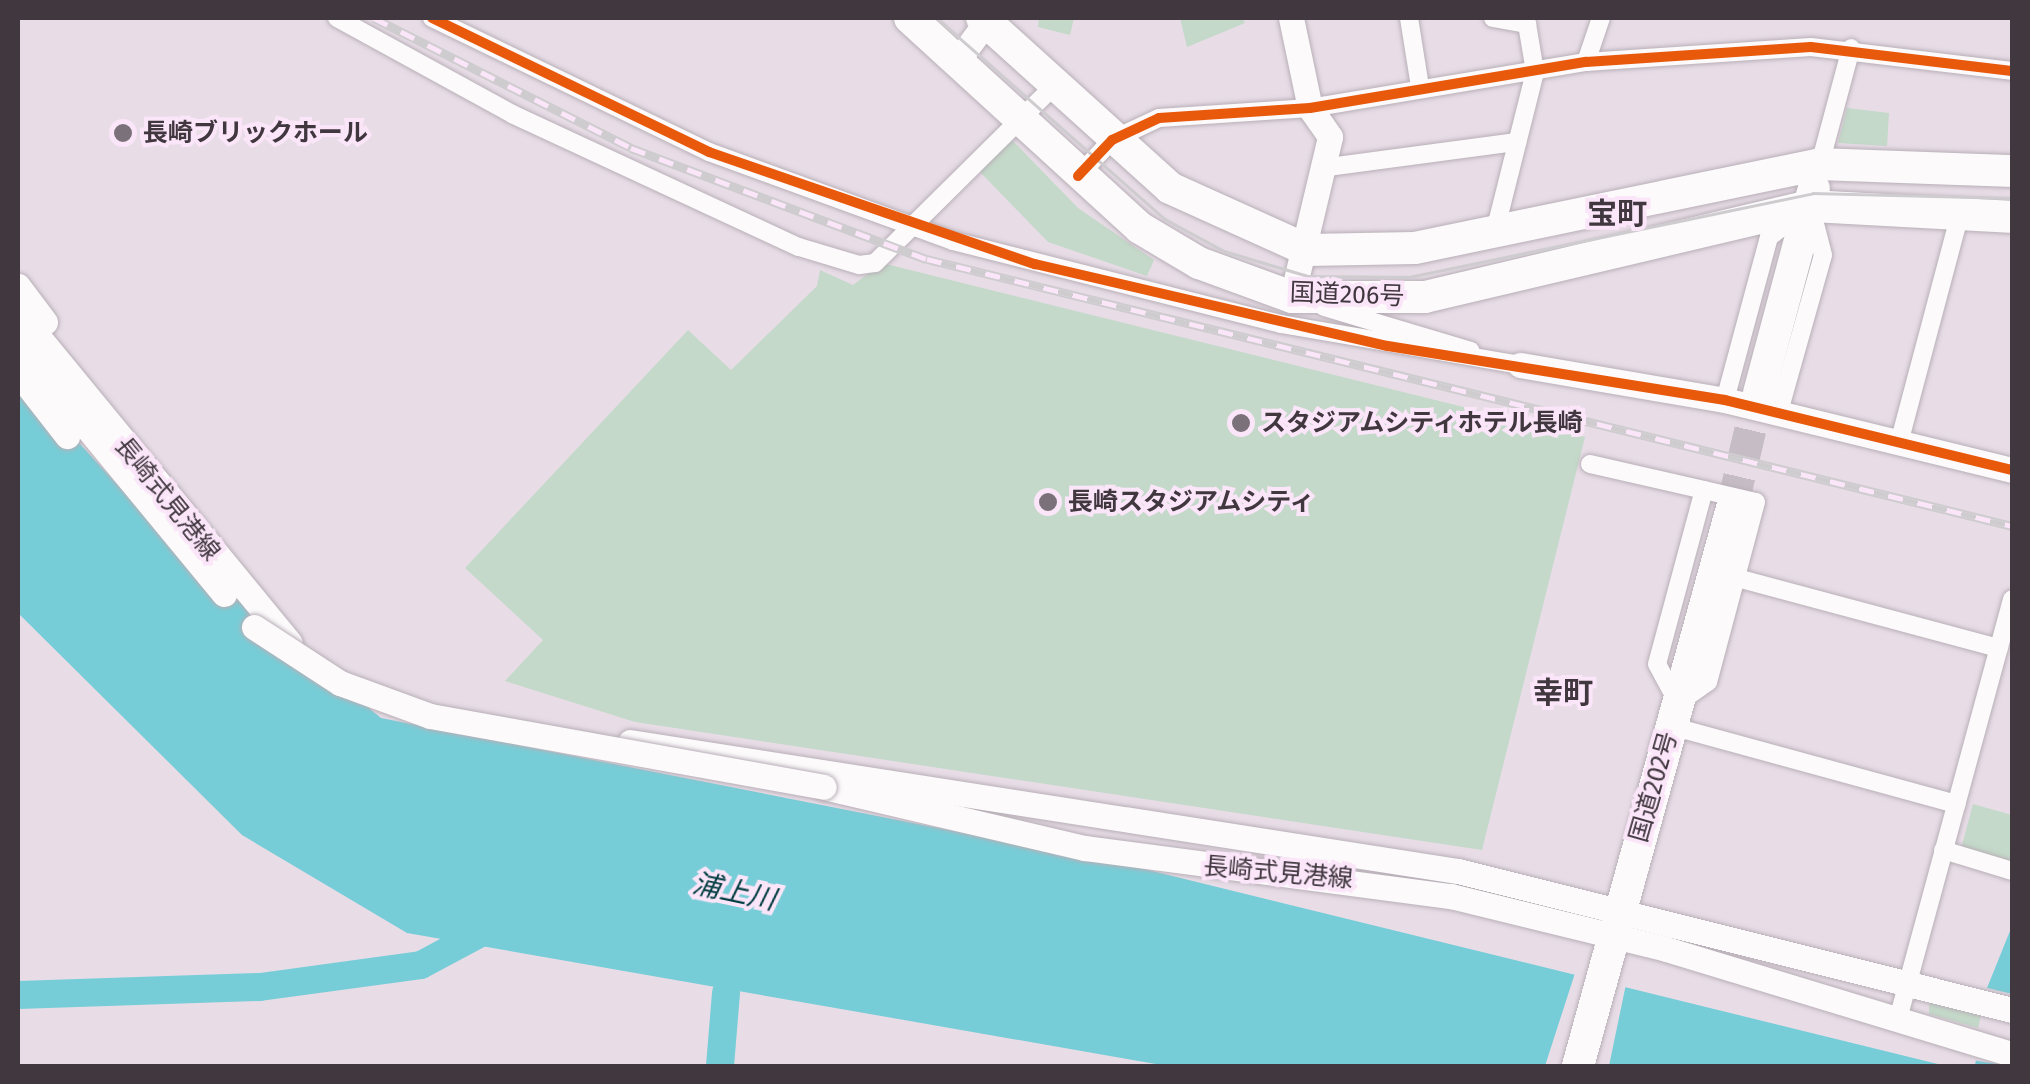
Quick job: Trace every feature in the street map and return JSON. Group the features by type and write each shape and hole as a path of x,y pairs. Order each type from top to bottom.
{"highway":[{"name":"国道206号","path":"910,18 1078,176 1199,263 1292,297 1425,297 1810,206"},
{"name":"国道206号","path":"986,19 1112,140 1219,218 1307,250 1416,248 1820,164"},
{"path":"1768,404 1820,164 2012,171"},
{"path":"1810,206 2012,217"},
{"name":"国道202号","path":"1578,1066 1732,508"}],"main road":[{"path":"1291,18 1310,108 1330,137 1328,167 1292,297"},
{"path":"958,60 986,19"},
{"name":"長崎式見港線","path":"20,297 158,486 305,659 403,715 472,732 826,767 1388,858 1615,924 2012,1054"},
{"name":"長崎式見港線","path":"18,344 254,627 340,683 446,720 748,770 1006,834 1174,864 1375,882 1615,924 2012,1010"},
{"path":"1520,366 1768,404 1899,443 2012,470"},
{"path":"18,373 142,525 254,627"}],"street":[{"path":"337,18 512,114 799,247 875,263 1053,87"},
{"path":"432,18 709,152 911,227 1180,302 1520,366"},
{"path":"1409,18 1420,86"},
{"path":"1492,18 1528,24 1535,72 1495,231"},
{"path":"1586,62 1601,18"},
{"path":"1820,164 1851,48"},
{"path":"1078,176 1112,140 1159,118 1310,108 1420,86 1586,62 1851,48 2012,71"},
{"path":"1328,167 1518,142"},
{"path":"1725,400 1769,237 1810,206"},
{"path":"1899,443 1960,214"},
{"path":"1292,297 1520,366"},
{"path":"1590,464 1756,502 1708,682 1674,714"},
{"path":"1674,714 1658,664 1704,490"},
{"path":"1737,578 1998,648"},
{"path":"1898,1019 2012,599"},
{"path":"1674,714 1958,804"},
{"path":"1943,850 2012,871"}],"green space":[{"path":"1039,18 1074,18 1070,35 1038,27"},
{"path":"1180,18 1242,18 1245,23 1187,47"},
{"path":"1847,108 1889,113 1887,146 1838,143"},
{"path":"1012,140 1078,208 1154,260 1147,276 1048,242 979,171"},
{"name":"長崎スタジアムシティ","path":"882,263 1585,437 1482,850 635,722 505,681 543,640 465,568 688,330 731,370 817,286 820,270 853,285"},
{"path":"1973,804 2012,815 2012,863 1961,849"},
{"path":"1929,998 1989,1012 1985,1030 1929,1014"}],"water":[{"name":"浦上川","path":"18,376 177,550 381,718 1136,867 1946,1066 1167,1066 407,933 242,835 18,613"},
{"path":"2012,926 2012,1066 1975,1066 1987,988"}],"pier":[{"path":"1576,970 1626,984 1609,1066 1545,1066"},
{"path":"1987,988 2012,994 2012,1066 1971,1060"}],"waterway":[{"path":"18,995 260,987 421,965 490,928"},
{"path":"720,1066 726,993"}],"tunnel":[{"path":"1732,508 1759,393"}],"tram line":[{"path":"937,18 1165,219 1224,251 1308,276 1409,277 1813,193 2012,198"}],"railway":[{"path":"374,18 631,148 927,259 2012,526"}],"cycle path":[{"path":"432,18 709,152 1035,264 1388,346 1725,400 2012,470"},
{"path":"1078,176 1112,140 1159,118 1310,108 1586,62 1811,47 2012,71"}],"place":[{"name":"長崎ブリックホール","path":"123,133"},
{"name":"スタジアムシティホテル長崎","path":"1241,423"},
{"name":"長崎スタジアムシティ","path":"1048,502"}],"district":[{"name":"宝町","path":"1617,214"},
{"name":"幸町","path":"1563,693"}]}
